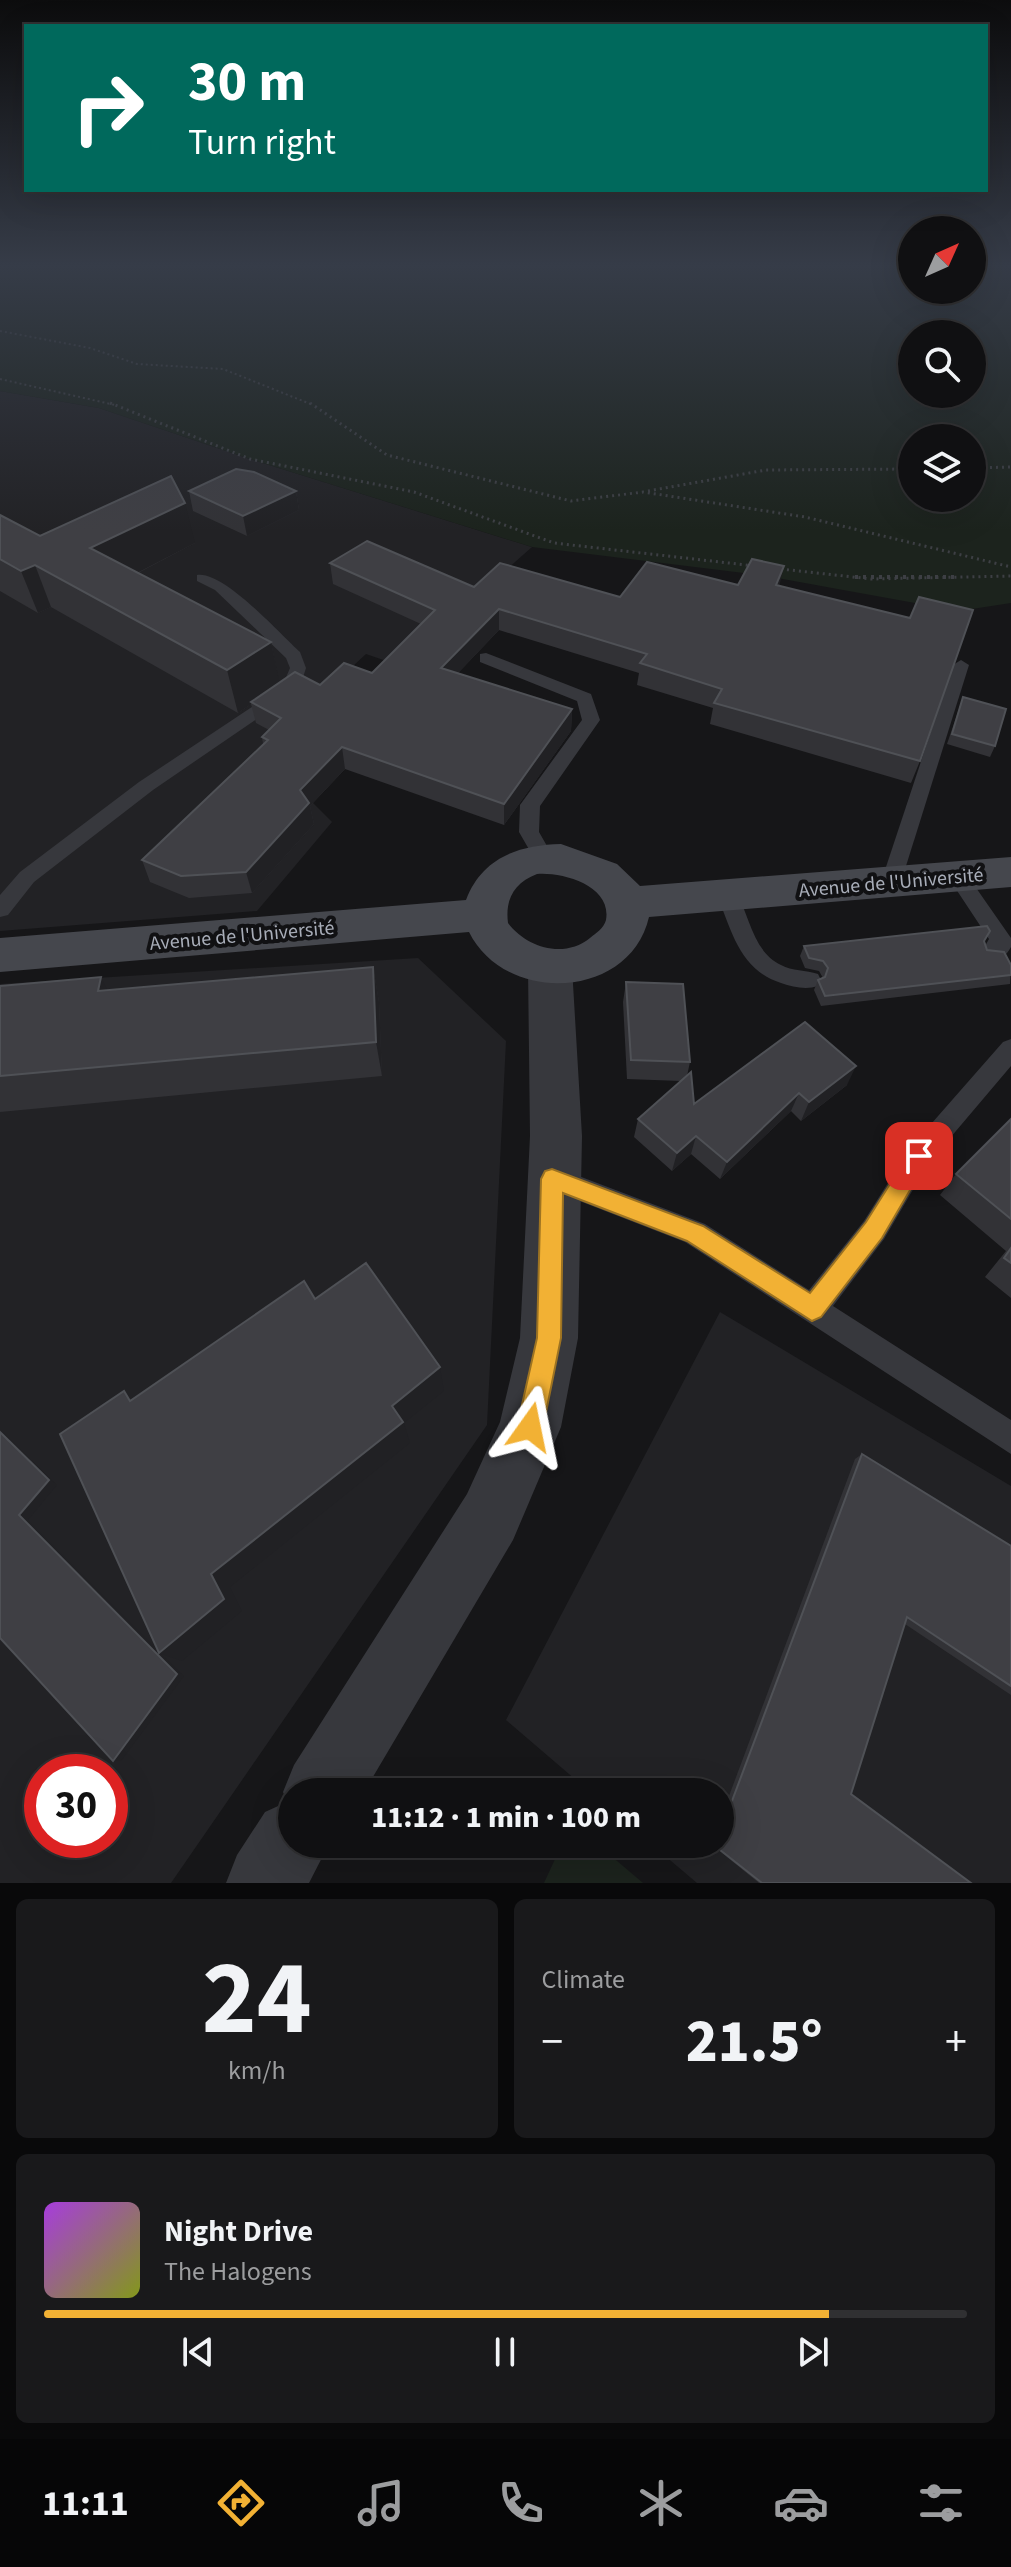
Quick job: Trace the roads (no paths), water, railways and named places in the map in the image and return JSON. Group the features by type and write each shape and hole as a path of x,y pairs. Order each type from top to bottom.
{"street":[{"path":"561,859 590,865 614,881 628,903 627,928 612,950 585,964 550,967 517,958 493,939 483,915 488,891 505,873 530,861 561,859"},
{"name":"Avenue de l'Université","path":"628,903 1011,872"},
{"name":"Avenue de l'Université","path":"0,955 483,915"},
{"path":"330,1778 490,1517 530,1427 549,1338 552,1179 556,1136 550,967"},
{"path":"265,1883 280,1858"}],"lane":[{"path":"0,909 27,877 146,786 290,690 298,668 294,656 220,587 202,578"},
{"path":"486,658 585,698 591,720 530,805 529,832 545,860"},
{"path":"891,882 961,665"},
{"path":"958,877 1000,938 1001,945 992,953"},
{"path":"728,895 756,961 783,978 810,980"},
{"path":"812,1309 874,1230 919,1156 1011,1049"},
{"path":"552,1179 695,1233 1011,1438"}]}
